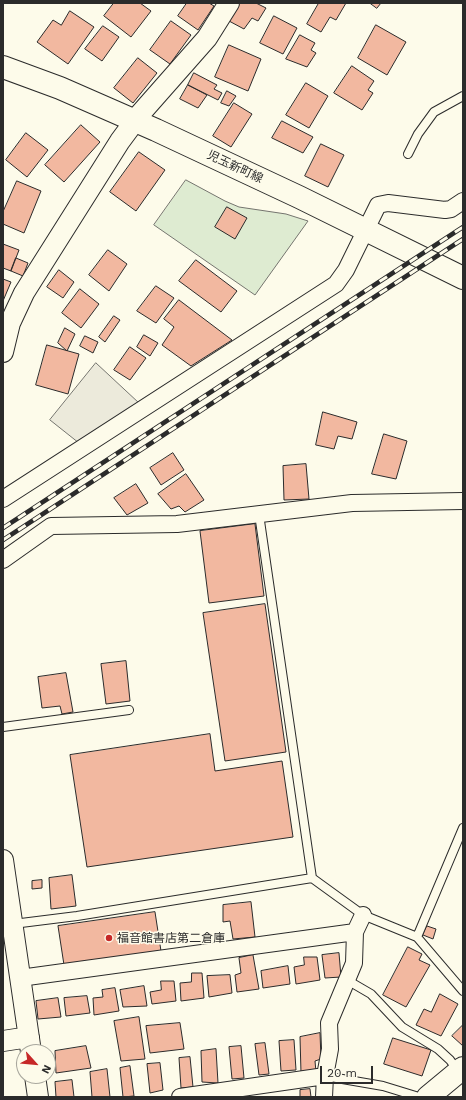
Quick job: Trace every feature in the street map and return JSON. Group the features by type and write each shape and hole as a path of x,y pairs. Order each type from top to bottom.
{"main road":[{"name":"児玉新町線","path":"3,67 60,88 135,121 300,197 463,278"},
{"path":"428,1097 461,1070"}],"street":[{"path":"3,352 6,322 49,251 120,141 135,121 206,38 229,3"},
{"path":"3,499 336,284 346,270 364,230 376,208 382,204 445,210 451,209 463,201"},
{"path":"3,560 51,526 177,524 352,503 463,501"},
{"path":"3,860 30,1044 3,1041"},
{"path":"324,1097 325,1076 330,1049 329,1023 354,963 355,932 364,915"},
{"path":"20,978 355,932"},
{"path":"180,1097 325,1076"},
{"path":"36,1084 38,1097"}],"lane":[{"path":"408,154 418,134 434,112 463,96"},
{"path":"259,514 312,878"},
{"path":"3,727 129,710"},
{"path":"417,937 463,828"},
{"path":"12,924 77,916 312,878 364,915 417,937 463,991"},
{"path":"347,980 371,994 402,1027 438,1049 461,1070"},
{"path":"325,1076 383,1086 419,1097"}],"green space":[{"path":"186,180 239,207 286,214 308,221 255,295 154,225"}],"shaded area":[{"path":"96,363 139,403 84,447 50,420"}],"building":[{"path":"114,3 140,3 151,11 131,37 104,16"},
{"path":"187,3 209,3 214,6 198,30 178,16"},
{"path":"238,3 256,3 266,8 258,21 252,18 244,29 229,21"},
{"path":"319,3 346,3 336,20 330,17 321,32 307,24"},
{"path":"370,3 381,3 377,8"},
{"path":"70,11 94,27 68,64 37,42 53,20 61,25"},
{"path":"274,16 297,28 283,54 260,43"},
{"path":"171,21 191,35 170,64 150,50"},
{"path":"376,25 406,42 387,75 358,58"},
{"path":"103,26 119,37 102,61 85,49"},
{"path":"300,35 315,43 311,50 316,53 307,67 286,59"},
{"path":"229,45 261,59 248,91 215,77"},
{"path":"138,58 157,73 133,103 114,88"},
{"path":"352,66 374,81 368,90 373,93 362,110 334,93"},
{"path":"194,73 217,85 214,89 222,93 218,100 188,85"},
{"path":"306,83 328,96 309,128 286,115"},
{"path":"188,85 207,95 198,108 180,99"},
{"path":"227,91 236,96 229,106 221,103"},
{"path":"234,103 252,114 231,147 213,136"},
{"path":"282,121 313,137 303,153 272,138"},
{"path":"81,125 100,142 64,182 45,165"},
{"path":"26,133 48,150 27,177 6,160"},
{"path":"321,144 344,155 328,187 305,176"},
{"path":"139,152 165,170 136,211 110,192"},
{"path":"17,181 41,191 24,233 3,224 3,212"},
{"path":"227,207 247,218 235,239 215,227"},
{"path":"3,244 19,250 11,271 3,268"},
{"path":"108,250 127,264 109,291 89,275"},
{"path":"16,258 28,263 23,276 11,271"},
{"path":"196,260 237,291 221,312 179,281"},
{"path":"59,270 74,282 63,298 47,287"},
{"path":"3,279 11,282 3,301"},
{"path":"156,286 174,298 156,323 137,311"},
{"path":"80,289 99,304 81,328 62,313"},
{"path":"179,300 232,340 191,366 162,345 174,327 164,319"},
{"path":"114,316 120,320 105,342 99,337"},
{"path":"65,328 75,334 67,351 58,343"},
{"path":"144,335 158,343 150,356 137,347"},
{"path":"85,336 98,342 93,353 80,346"},
{"path":"47,345 79,354 68,394 36,385"},
{"path":"130,347 146,358 130,380 114,370"},
{"path":"323,412 357,422 352,439 338,436 334,449 316,445"},
{"path":"384,434 407,441 396,479 372,474"},
{"path":"173,453 184,470 161,485 150,468"},
{"path":"306,464 309,499 284,500 283,466"},
{"path":"186,474 204,500 185,512 179,506 171,509 158,494"},
{"path":"136,484 148,503 127,515 114,498"},
{"path":"255,524 264,596 209,603 200,531"},
{"path":"265,604 286,752 225,761 203,613"},
{"path":"126,661 130,701 106,704 101,664"},
{"path":"66,673 73,712 62,714 60,706 42,708 38,677"},
{"path":"210,734 215,771 282,761 293,837 87,867 70,755"},
{"path":"72,875 76,906 51,909 49,878"},
{"path":"42,880 42,888 32,889 32,881"},
{"path":"251,902 255,937 233,939 230,921 223,922 223,905"},
{"name":"福音館書店第二倉庫","path":"155,912 161,951 64,965 58,926"},
{"path":"427,926 436,929 433,939 423,935"},
{"path":"408,947 422,954 419,960 430,965 406,1007 383,995"},
{"path":"339,953 341,977 325,978 322,955"},
{"path":"253,955 259,989 237,992 235,975 241,973 239,958"},
{"path":"304,957 317,957 320,980 296,984 294,967 304,965"},
{"path":"288,966 290,984 263,988 261,971"},
{"path":"192,973 202,973 204,998 181,1001 180,983 191,982"},
{"path":"230,975 232,993 209,997 207,976"},
{"path":"161,981 174,981 176,1001 152,1004 150,992 161,990"},
{"path":"144,986 147,1006 123,1007 120,990"},
{"path":"115,988 119,1011 94,1015 93,998 103,997 102,990"},
{"path":"440,994 458,1004 441,1036 416,1025 424,1009 431,1012"},
{"path":"87,996 90,1013 66,1016 64,998"},
{"path":"58,998 61,1017 38,1019 36,1001"},
{"path":"139,1017 145,1059 121,1061 114,1021"},
{"path":"180,1023 184,1049 150,1053 146,1026"},
{"path":"463,1025 463,1046 452,1036"},
{"path":"320,1033 321,1059 315,1061 316,1072 301,1073 300,1037"},
{"path":"393,1038 431,1050 422,1076 384,1064"},
{"path":"294,1040 296,1070 281,1071 279,1041"},
{"path":"265,1043 269,1074 259,1075 255,1044"},
{"path":"86,1046 91,1068 56,1073 56,1051"},
{"path":"241,1046 244,1078 232,1079 229,1047"},
{"path":"216,1049 218,1083 202,1082 201,1051"},
{"path":"190,1057 193,1087 181,1088 179,1058"},
{"path":"160,1063 163,1090 150,1093 147,1064"},
{"path":"130,1066 134,1096 123,1097 120,1068"},
{"path":"107,1069 110,1097 92,1097 90,1072"},
{"path":"72,1080 74,1097 56,1097 56,1082"},
{"path":"310,1089 311,1097 300,1097 300,1090"}],"railway":[{"path":"3,528 463,227"},
{"path":"3,540 463,239"}],"place":[{"name":"福音館書店第二倉庫","path":"109,938"}]}
